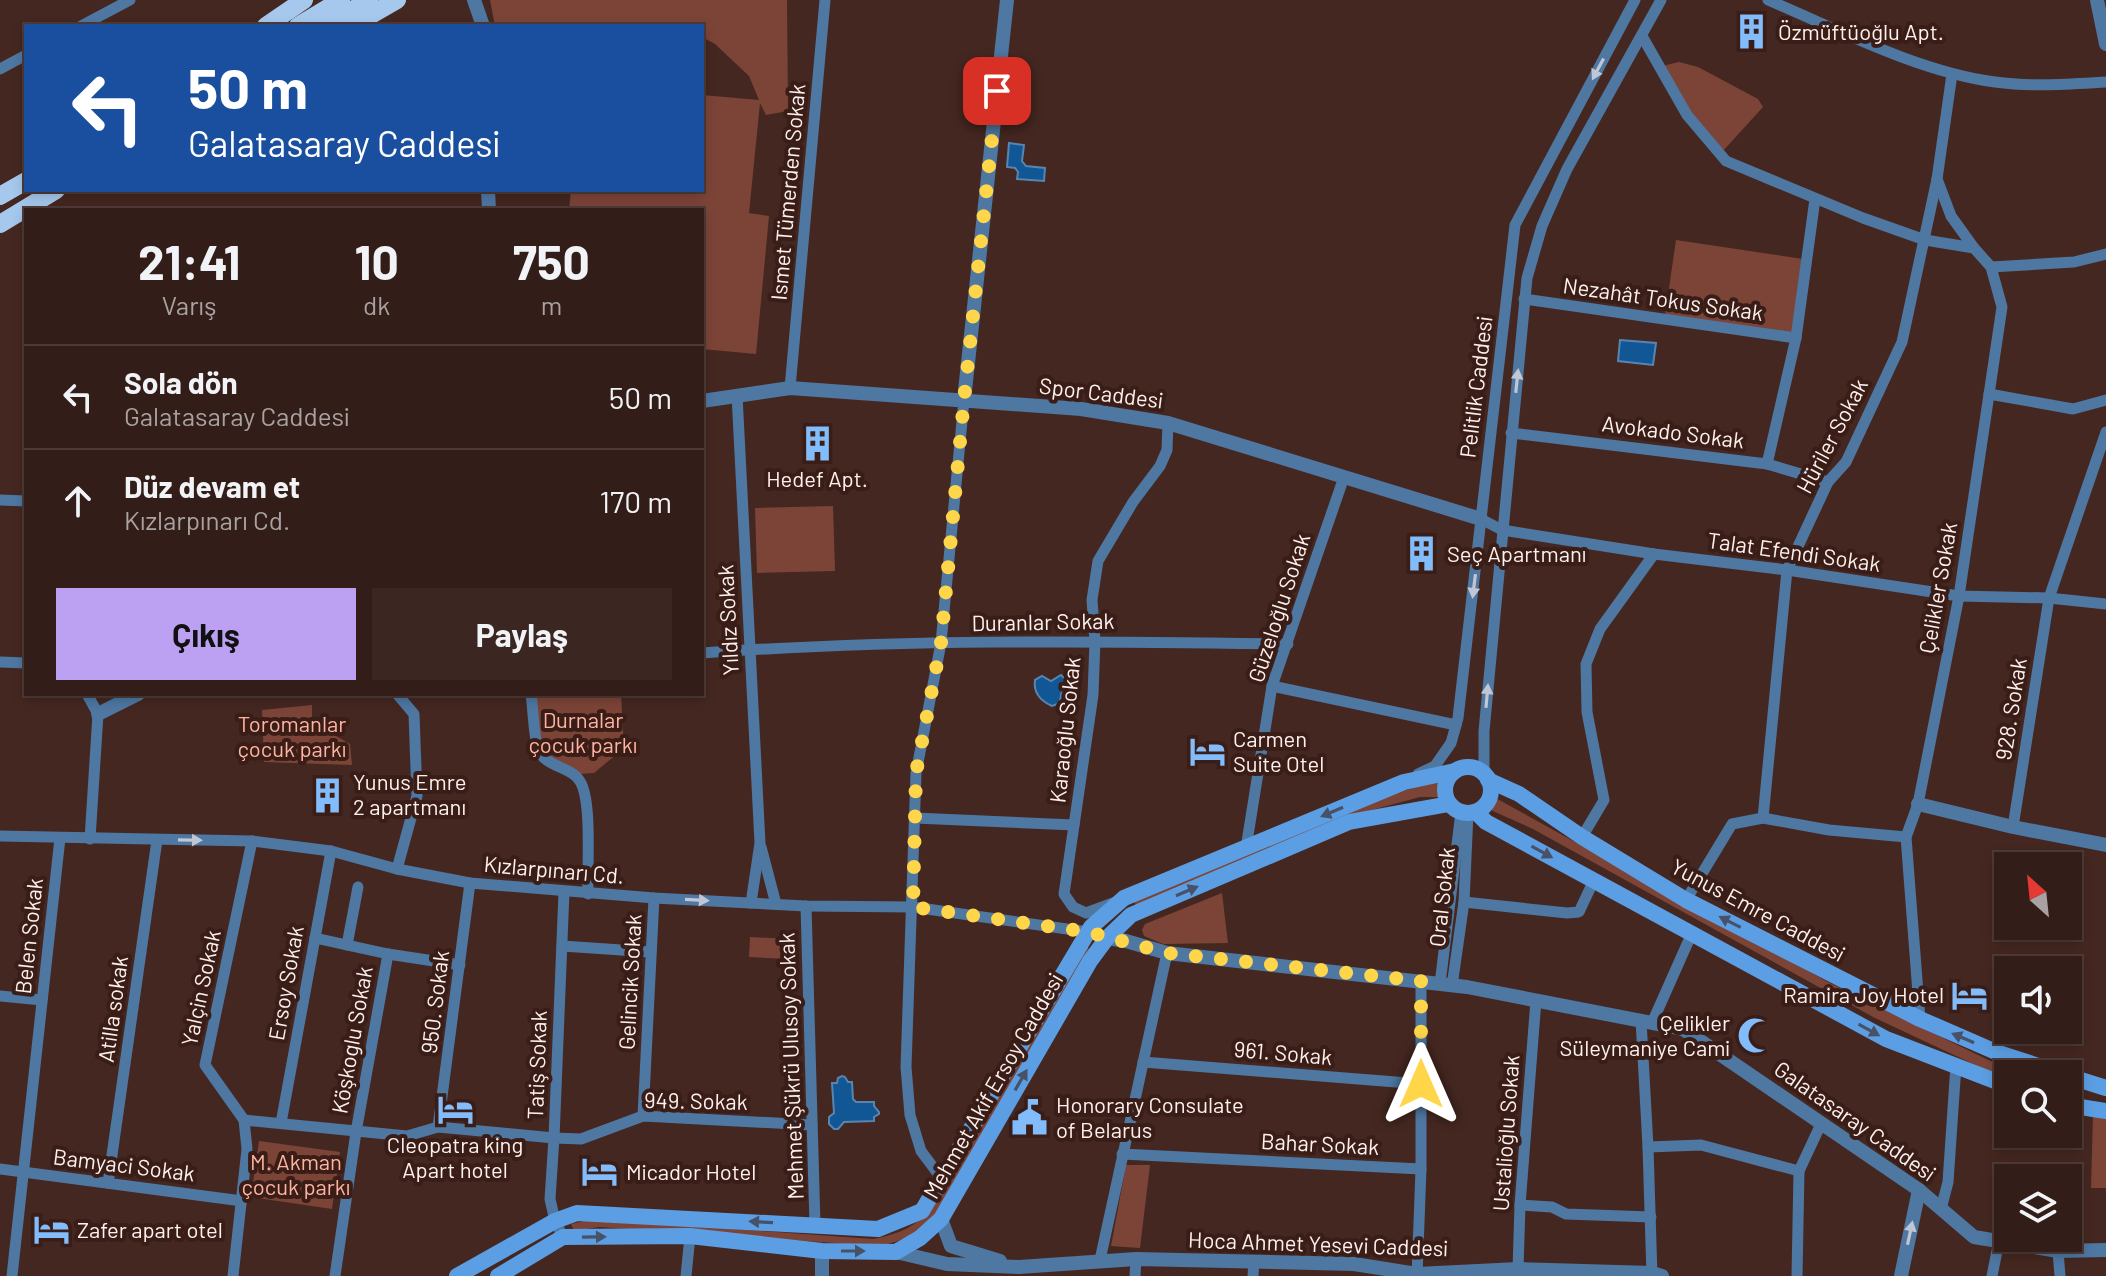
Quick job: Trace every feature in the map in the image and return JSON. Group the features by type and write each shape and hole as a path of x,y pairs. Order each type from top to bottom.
{"highway":[{"path":"269,24 304,0"},
{"path":"301,24 341,0"},
{"path":"329,24 369,0"},
{"path":"355,24 397,0"},
{"path":"3,189 24,182"},
{"path":"30,208 53,192"},
{"path":"0,224 24,212"}],"main road":[{"path":"1404,782 1467,767 1479,770 1491,787 1487,802 1464,810"},
{"path":"1455,771 1446,783 1446,797 1464,810 1886,1039 1994,1080"},
{"name":"Yunus Emre Caddesi","path":"1486,777 1519,794 1582,837 1686,900 1920,1019 2020,1060"},
{"name":"Mehmet Akif Ersoy Caddesi","path":"457,1276 555,1221 577,1213 878,1229 922,1211 1091,927 1124,898 1404,782"},
{"name":"Mehmet Akif Ersoy Caddesi","path":"896,1252 920,1238 941,1219 1090,961 1107,938 1131,915 1349,822 1464,810"},
{"name":"Yunus Emre Caddesi","path":"2082,1080 2106,1088"},
{"path":"2082,1107 2106,1111"},
{"path":"498,1276 563,1237 690,1236 822,1251 896,1252"}],"street":[{"path":"85,24 130,0"},
{"path":"474,0 482,24"},
{"name":"Ismet Tümerden Sokak","path":"790,388 825,0"},
{"path":"942,1179 921,1151 910,1115 906,1067 916,773 941,643 1007,0"},
{"name":"Pelitlik Caddesi","path":"1404,782 1435,766 1451,743 1456,725 1515,225 1635,0"},
{"name":"Pelitlik Caddesi","path":"1486,777 1484,731 1527,278 1542,226 1567,169 1661,0"},
{"path":"1768,0 1857,39 1952,74 1996,83 2046,85 2106,82"},
{"path":"1785,0 1809,18"},
{"path":"2097,0 2106,44"},
{"path":"1642,36 1687,115 1726,161 1815,199 1925,240 1974,248"},
{"path":"0,69 24,56"},
{"name":"Hüriler Sokak","path":"1763,818 1787,570 1828,482 1846,462 1902,342 1937,179 1952,74"},
{"name":"Çelikler Sokak","path":"1920,1019 1906,837 1918,804 1959,596 2002,307 1991,267 1951,216 1937,179"},
{"path":"1767,464 1796,338 1815,199"},
{"path":"1991,267 2074,262 2106,254"},
{"name":"Nezahât Tokus Sokak","path":"1524,299 1796,338"},
{"name":"Spor Caddesi","path":"704,401 790,388 1081,409 1168,423 1481,519"},
{"path":"1989,394 2073,409 2106,400"},
{"name":"Yıldız Sokak","path":"737,395 760,843"},
{"name":"Karaoğlu Sokak","path":"1124,898 1086,913 1073,907 1064,894 1093,695 1095,641 1092,600 1098,561 1133,502 1160,466 1167,450 1168,423"},
{"name":"928. Sokak","path":"2013,827 2049,598 2106,432"},
{"name":"Avokado Sokak","path":"1511,433 1767,464 1828,482"},
{"name":"Güzeloğlu Sokak","path":"1246,848 1272,686 1344,477"},
{"path":"0,500 24,501"},
{"name":"Talat Efendi Sokak","path":"1481,519 1502,530 1959,596 2049,598 2106,604"},
{"path":"1582,837 1604,800 1587,712 1586,664 1600,629 1654,554"},
{"name":"Duranlar Sokak","path":"704,653 941,643 1095,641 1288,644"},
{"path":"0,662 24,663"},
{"path":"1272,686 1456,725"},
{"path":"88,696 98,714 90,839"},
{"path":"98,714 134,696"},
{"path":"397,869 417,796 414,714 399,696"},
{"path":"531,696 538,750 546,760 578,776 583,787 588,823 588,894"},
{"path":"1918,804 2106,845"},
{"name":"Oral Sokak","path":"1446,985 1464,902 1464,810"},
{"name":"Oral Sokak","path":"1446,985 1464,810"},
{"path":"915,818 1074,825"},
{"path":"1686,900 1732,824 1763,818 1829,830 1906,837"},
{"name":"Kızlarpınarı Cd.","path":"0,836 252,841 331,851 397,869 470,883 654,898 806,906 913,907 1088,932 1107,938"},
{"name":"Belen Sokak","path":"12,1276 60,838"},
{"name":"Atilla sokak","path":"108,1183 157,840"},
{"name":"Yalçin Sokak","path":"244,1120 205,1065 252,841"},
{"path":"751,903 760,843"},
{"path":"760,843 776,904"},
{"name":"Ersoy Sokak","path":"281,1123 331,851"},
{"path":"1464,902 1579,912 1594,880"},
{"name":"950. Sokak","path":"438,1127 470,883"},
{"path":"347,945 358,887"},
{"name":"Tatiş Sokak","path":"563,1237 550,1199 564,892"},
{"name":"Gelincik Sokak","path":"643,1116 654,898"},
{"name":"Mehmet Şükrü Ulusoy Sokak","path":"806,906 815,1225"},
{"path":"1655,1275 1648,1147 1646,1022 1692,933"},
{"path":"315,938 460,965"},
{"name":"Galatasaray Caddesi","path":"1107,938 1167,953 1421,981 1683,1029 1919,1190 1974,1237 1994,1240"},
{"path":"562,946 651,952"},
{"path":"1100,1260 1167,953"},
{"name":"Köşkoglu Sokak","path":"335,1276 356,1132 388,954"},
{"path":"1417,1275 1421,1169 1421,981"},
{"path":"0,996 42,1000"},
{"name":"Ustalioğlu Sokak","path":"1518,1269 1536,1000"},
{"name":"961. Sokak","path":"1143,1062 1421,1084"},
{"path":"1941,1209 1948,1182 1956,1065"},
{"name":"949. Sokak","path":"356,1132 407,1136 438,1127 581,1139 643,1116 812,1125"},
{"path":"233,1276 247,1149 244,1120 356,1132"},
{"path":"1797,1276 1799,1171 1821,1124"},
{"path":"1648,1147 1701,1145 1799,1171"},
{"name":"Bahar Sokak","path":"1122,1154 1421,1169"},
{"name":"Bamyaci Sokak","path":"0,1169 242,1201"},
{"path":"1901,1276 1919,1190"},
{"path":"1520,1205 1552,1207 1566,1214 1651,1217"},
{"name":"Hoca Ahmet Yesevi Caddesi","path":"941,1219 951,1246 1027,1270"},
{"path":"686,1276 690,1236"},
{"name":"Galatasaray Caddesi","path":"2082,1250 2106,1250"},
{"path":"822,1251 822,1276"},
{"name":"Hoca Ahmet Yesevi Caddesi","path":"896,1252 947,1264 1001,1271 1136,1259 1417,1275 1518,1269 1655,1275"},
{"path":"1992,1276 1997,1252"},
{"path":"2058,1252 2060,1276"},
{"path":"1135,1276 1136,1259"}],"green space":[{"path":"490,0 787,0 788,111 766,115 760,103 749,213 769,216 756,354 704,349 704,208 569,208 571,192 704,192 704,95 759,100 749,76 715,44 704,38 704,24 495,24"},
{"path":"1679,62 1698,67 1758,99 1763,107 1722,152 1689,113 1662,66"},
{"path":"1676,240 1803,259 1793,334 1665,316"},
{"path":"833,506 835,571 757,573 755,508"},
{"name":"Durnalar çocuk parkı","path":"535,696 621,696 624,748 594,773 579,774 548,758 541,749"},
{"name":"Toromanlar çocuk parkı","path":"312,705 315,724 350,744 352,765 264,762 262,710"},
{"path":"1440,779 1445,797 1420,797 1368,811 1136,906 1134,901 1364,804"},
{"path":"1492,796 1826,981 1994,1063 1994,1074 1875,1018 1533,829 1486,808"},
{"path":"1222,893 1228,943 1163,944 1144,936 1142,930 1145,924"},
{"path":"750,937 789,939 787,959 749,957"},
{"path":"1087,947 1091,951 938,1215 911,1235 878,1246 599,1227 574,1231 571,1224 593,1219 873,1239 907,1228 925,1215"},
{"path":"2093,1113 2106,1115 2106,1188 2091,1188"},
{"name":"M. Akman çocuk parkı","path":"259,1141 340,1152 332,1209 251,1197"},
{"path":"1126,1165 1150,1165 1140,1248 1111,1246"}],"water":[{"path":"1009,143 1024,145 1022,161 1026,166 1045,168 1044,181 1017,179 1015,168 1007,167"},
{"path":"1620,340 1656,343 1653,365 1618,361"},
{"path":"1061,675 1069,683 1061,694 1060,703 1052,706 1039,696 1035,680 1042,676 1051,681"},
{"path":"842,1076 852,1082 856,1102 874,1102 879,1114 874,1121 844,1122 838,1129 829,1124 829,1117 834,1113 832,1083 837,1083"}],"place":[{"name":"Özmüftüoğlu Apt.","path":"1752,32"},
{"name":"Hedef Apt.","path":"817,443"},
{"name":"Seç Apartmanı","path":"1421,554"},
{"name":"Carmen Suite Otel","path":"1207,752"},
{"name":"Yunus Emre 2 apartmanı","path":"327,795"},
{"name":"Ramira Joy Hotel","path":"1970,995"},
{"name":"Çelikler Süleymaniye Cami","path":"1756,1036"},
{"name":"Cleopatra king Apart hotel","path":"455,1109"},
{"name":"Honorary Consulate of Belarus","path":"1030,1118"},
{"name":"Micador Hotel","path":"600,1172"},
{"name":"Zafer apart otel","path":"51,1230"}],"route":[{"path":"997,91 941,643 916,773 913,907 1088,932 1167,953 1421,981 1421,1084"}]}
